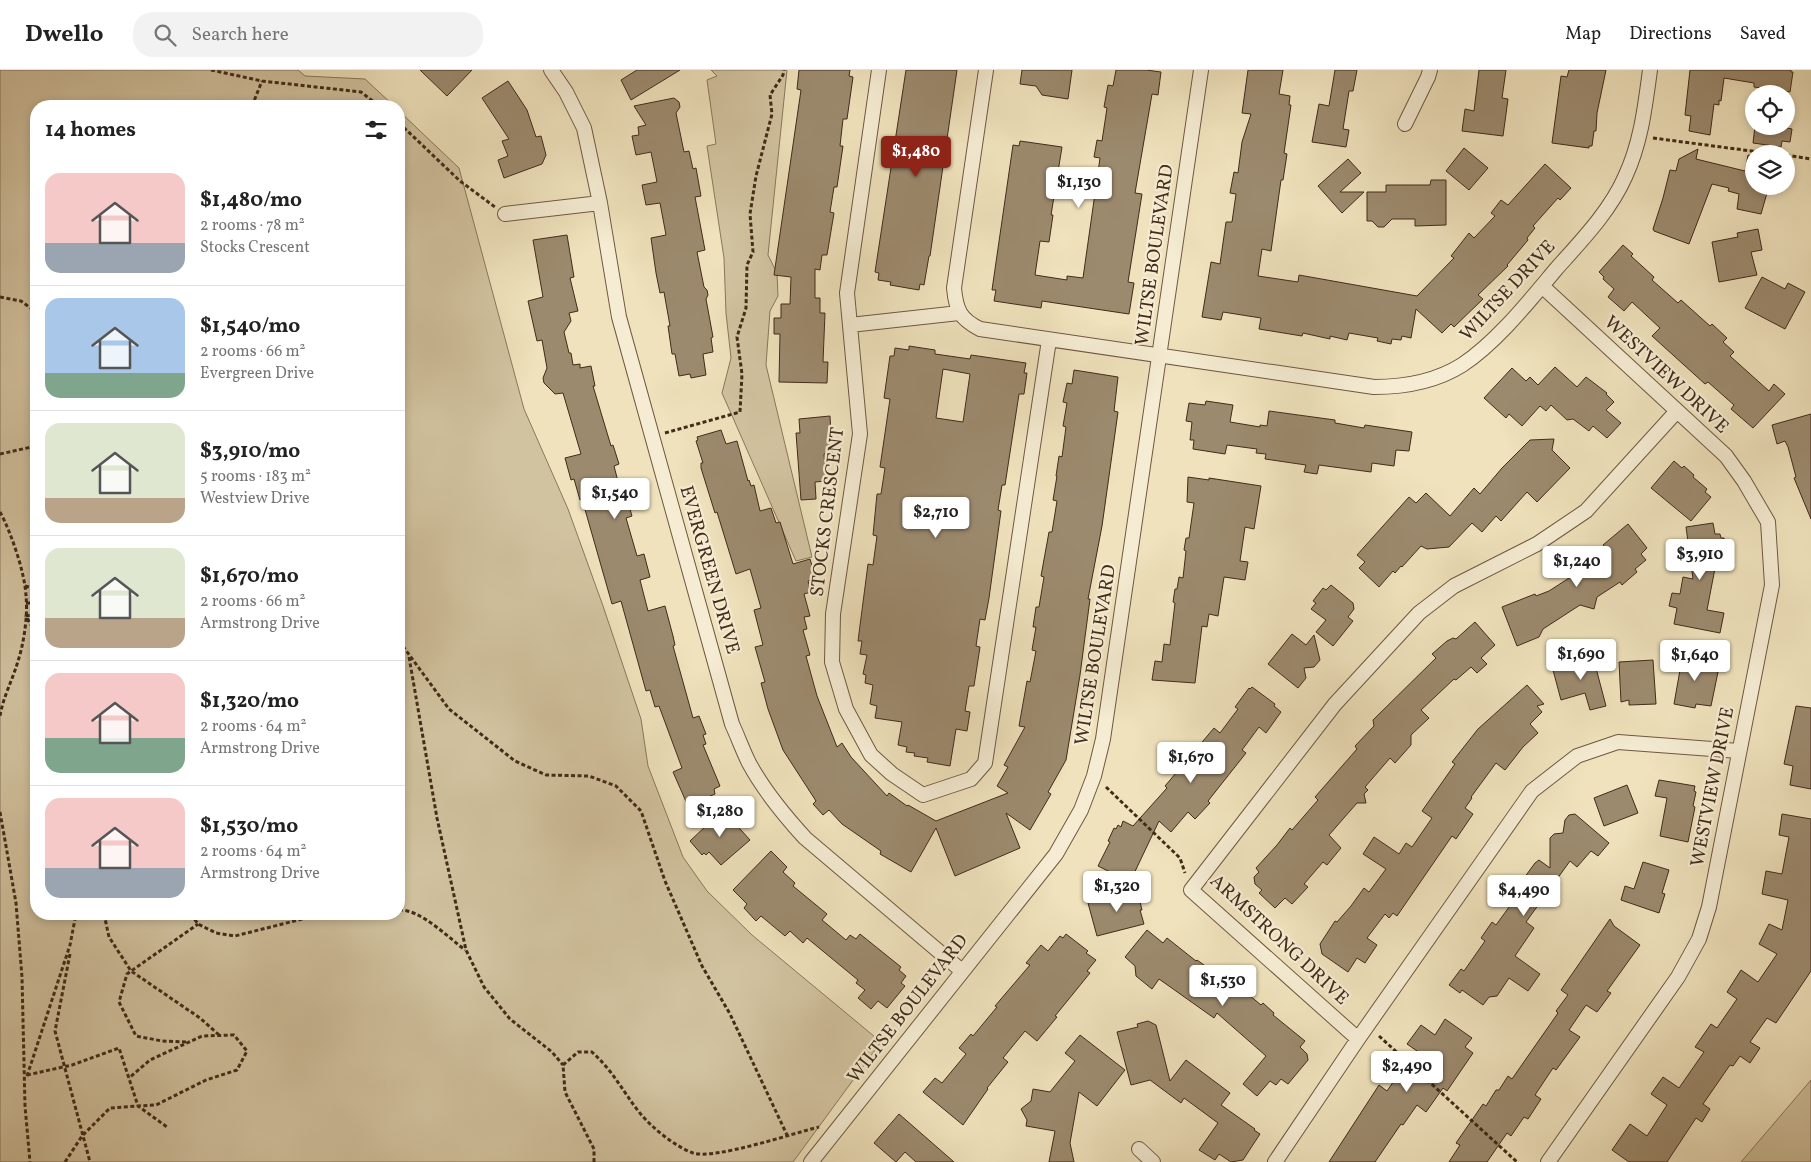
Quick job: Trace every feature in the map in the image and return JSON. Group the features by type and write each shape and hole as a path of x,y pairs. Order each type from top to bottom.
{"street":[{"name":"EVERGREEN DRIVE","path":"551,70 566,92 584,128 600,204 619,317 732,724 749,762 767,793 805,838 962,971"},
{"name":"STOCKS CRESCENT","path":"879,70 847,293 860,434 833,614 832,662 846,709 871,755 892,774 923,795 971,779 985,762 1049,340"},
{"path":"986,70 954,288 959,314 968,323 980,330 1159,355"},
{"name":"WILTSE BOULEVARD","path":"815,1161 844,1121 1056,854 1081,810 1094,776 1103,739 1201,70"},
{"path":"1405,124 1430,70"},
{"name":"WILTSE DRIVE","path":"1159,355 1374,387 1416,384 1438,377 1461,365 1490,342 1542,286 1611,203 1625,178 1640,136 1650,70"},
{"path":"505,214 600,204"},
{"name":"WESTVIEW DRIVE","path":"1542,286 1726,456 1744,481 1768,522 1772,584 1709,907 1699,940 1678,977 1548,1162"},
{"path":"850,325 959,314"},
{"name":"ARMSTRONG DRIVE","path":"1358,1038 1192,890 1335,704 1418,613 1454,586 1537,544 1586,511 1677,411"},
{"path":"1276,1162 1358,1038 1532,791 1577,756 1618,742 1740,751"},
{"path":"1139,1149 1154,1162"}],"path":[{"path":"211,70 262,81 361,92 371,100"},
{"path":"652,437 740,412 742,374 737,337 746,308 747,265 753,252 750,214 756,176 772,114 770,95 783,75 784,70"},
{"path":"254,100 262,81"},
{"path":"405,129 460,181 505,214"},
{"path":"1640,136 1745,150"},
{"path":"1795,156 1811,159"},
{"path":"0,297 21,301 30,308"},
{"path":"0,454 30,447"},
{"path":"0,512 6,522 22,571 26,603 26,616 19,659 0,716"},
{"path":"25,586 30,587"},
{"path":"26,616 30,615"},
{"path":"26,616 30,623"},
{"path":"405,649 449,709 515,762 546,775 589,776 616,786 641,811 665,881 702,966 730,1014 787,1135"},
{"path":"409,655 436,818 466,950 484,987 510,1019 552,1052 563,1065 565,1092 594,1150 594,1162"},
{"path":"1094,776 1180,858 1192,890"},
{"path":"0,812 16,903 22,977 30,1162"},
{"path":"405,910 421,916 466,950"},
{"path":"25,1081 70,945 75,920"},
{"path":"106,920 110,936 131,970 200,1018 219,1035"},
{"path":"195,920 198,924 216,933 235,936 298,920"},
{"path":"187,1043 136,1036 120,1002 127,974 131,970 198,924"},
{"path":"70,954 55,1031 90,1162"},
{"path":"1368,1026 1517,1162"},
{"path":"65,1162 82,1136 110,1108 156,1105 206,1080 238,1070 247,1052 234,1034 202,1036 150,1060 129,1078"},
{"path":"27,1075 65,1067 119,1048 138,1106 167,1127"},
{"path":"563,1065 578,1052 592,1052 608,1067 640,1113 669,1140 694,1153 715,1154 844,1121"}],"shaded area":[{"path":"0,70 298,70 305,76 365,79 388,100 30,100 30,920 405,920 405,117 459,168 524,409 568,509 603,606 641,719 648,766 683,857 707,891 752,935 881,1042 793,1162 0,1162"},
{"path":"711,70 787,70 768,255 777,273 778,296 770,311 766,365 812,557 796,561 722,393 731,358 726,313 724,258 707,146 716,144 707,80 717,76"},
{"path":"1811,1080 1811,1162 1741,1162"}],"building":[{"path":"420,70 472,70 447,96"},
{"path":"637,70 680,70 631,100 621,80"},
{"path":"799,70 850,70 849,76 853,77 847,119 843,119 840,146 843,146 837,187 834,187 830,212 834,213 827,255 822,255 820,270 815,269 815,298 820,298 820,313 825,313 823,362 828,362 827,383 779,382 780,334 774,334 774,318 781,318 781,304 790,304 791,277 774,275 801,90 797,89"},
{"path":"906,70 957,70 930,256 924,285 920,284 919,290 890,285 891,282 878,280 879,273 875,272"},
{"path":"1022,70 1072,70 1068,99 1042,95 1036,86 1020,84"},
{"path":"1116,70 1161,72 1158,95 1152,94 1135,193 1142,194 1128,282 1134,283 1129,314 1042,301 1041,308 994,301 996,290 992,290 1013,145 1019,146 1020,141 1062,147 1051,215 1053,215 1049,242 1040,241 1035,275 1067,280 1067,276 1083,278 1100,158 1094,157 1097,140 1102,141 1107,108 1104,107 1108,85 1113,86"},
{"path":"1248,70 1283,70 1279,94 1290,96 1289,105 1291,105 1284,153 1287,154 1283,180 1281,180 1271,251 1262,249 1258,276 1298,282 1299,275 1417,296 1454,258 1451,256 1469,233 1474,238 1495,216 1491,213 1501,200 1508,205 1545,164 1571,188 1560,200 1558,198 1533,226 1535,228 1527,238 1528,240 1508,266 1478,295 1483,299 1454,327 1451,324 1442,333 1416,309 1411,338 1402,336 1401,340 1392,339 1391,344 1377,341 1378,338 1349,333 1347,340 1330,336 1330,339 1303,333 1302,336 1259,329 1261,318 1223,312 1221,320 1202,317 1211,262 1220,264 1226,222 1232,222 1236,194 1230,193 1234,172 1238,173 1242,142 1251,114 1242,113"},
{"path":"1335,70 1357,70 1353,91 1349,91 1343,129 1349,130 1346,147 1312,142 1319,104 1329,106"},
{"path":"1479,70 1506,70 1502,98 1508,99 1503,136 1462,131 1465,109 1474,111"},
{"path":"1569,70 1606,70 1597,113 1596,131 1594,131 1592,146 1589,146 1589,148 1552,143 1561,76 1567,77"},
{"path":"1690,70 1791,70 1793,72 1791,85 1754,85 1754,83 1724,78 1721,101 1719,100 1719,105 1714,104 1710,135 1689,131 1691,116 1685,115"},
{"path":"508,81 527,110 536,137 541,136 546,155 542,164 504,178 498,160 508,156 502,141 509,139 482,98"},
{"path":"674,98 679,102 680,107 676,113 684,152 689,151 693,169 696,168 701,196 695,197 705,250 697,252 704,287 708,295 706,299 713,337 711,338 713,352 703,354 706,375 691,378 690,374 679,376 675,354 672,354 668,326 670,326 664,292 660,293 656,273 651,238 666,235 660,203 646,205 642,185 657,182 651,152 636,155 632,136 639,135 638,127 646,125 634,106"},
{"path":"1754,135 1791,135 1790,142 1782,141 1781,145 1753,143"},
{"path":"1464,148 1488,168 1469,190 1446,171"},
{"path":"1698,149 1696,159 1745,171 1745,195 1766,195 1761,214 1737,209 1739,194 1728,191 1729,188 1712,184 1689,244 1654,231 1670,170 1676,171 1679,159"},
{"path":"1348,159 1361,173 1340,192 1364,192 1342,213 1318,186"},
{"path":"1431,180 1446,180 1446,225 1415,226 1415,219 1392,219 1384,227 1378,227 1372,221 1367,221 1367,192 1386,192 1386,185 1430,185"},
{"path":"1758,229 1762,250 1751,252 1757,275 1719,282 1712,242 1738,237 1737,233"},
{"path":"567,235 574,277 570,278 578,311 569,313 571,321 564,332 569,353 571,353 573,365 580,364 580,368 591,366 595,386 593,386 611,446 613,445 619,464 614,466 622,497 626,496 632,516 626,518 637,556 644,554 650,577 640,580 648,611 665,606 675,645 673,646 693,718 699,716 706,734 703,735 706,744 703,745 720,786 714,789 715,794 688,806 673,772 682,768 659,706 655,707 650,690 646,691 621,601 612,604 582,499 580,500 574,479 571,480 565,458 581,454 563,393 555,394 544,383 543,378 547,368 542,340 537,341 528,301 543,297 533,240"},
{"path":"1623,245 1633,254 1631,256 1654,277 1652,280 1678,303 1681,300 1710,326 1712,324 1727,338 1723,342 1734,352 1730,356 1769,391 1774,384 1785,394 1753,428 1731,409 1734,405 1708,382 1705,384 1652,336 1660,328 1632,302 1624,311 1608,297 1614,289 1603,279 1604,277 1599,272"},
{"path":"1762,277 1785,289 1788,283 1805,292 1785,329 1745,308"},
{"path":"909,346 935,350 935,354 970,359 971,355 1026,363 1024,373 1027,373 1024,394 1019,394 1005,485 1002,485 998,510 1001,511 989,598 985,620 980,619 976,646 980,647 974,686 969,686 965,711 970,712 967,731 956,729 950,766 927,762 928,758 914,756 915,753 906,752 907,747 898,745 902,722 875,718 877,706 870,704 873,685 865,683 866,675 863,674 867,655 860,654 862,641 858,641 868,564 873,565 877,536 873,535 877,494 881,494 885,468 880,467 890,399 884,398 890,356 894,356 895,348 909,350","holes":["943,369 970,374 963,422 936,418"]},
{"path":"1555,367 1577,387 1586,377 1607,393 1614,402 1606,410 1621,423 1607,438 1593,426 1589,431 1573,419 1567,420 1551,405 1546,411 1540,406 1522,426 1509,414 1506,418 1484,398 1512,368 1526,381 1530,377 1538,385"},
{"path":"1074,370 1118,377 1114,411 1118,412 1102,526 1088,599 1090,599 1080,675 1066,760 1048,792 1051,794 1030,830 1006,813 1020,848 955,876 936,828 911,872 880,854 881,851 842,824 829,810 823,815 813,804 816,801 783,750 768,709 761,683 765,682 755,647 763,645 754,610 761,608 750,569 736,574 701,468 701,463 703,463 696,441 698,440 697,437 721,430 726,444 737,441 748,481 751,486 754,485 760,511 771,508 776,523 780,522 793,564 810,559 816,579 808,581 811,592 804,594 810,616 804,617 807,629 803,630 810,655 806,656 817,696 837,747 842,743 851,757 887,796 889,793 907,806 936,821 1008,793 997,786 1008,767 1004,765 1025,727 1019,726 1027,681 1030,682 1036,651 1032,650 1036,627 1033,627 1036,607 1039,607 1044,577 1041,576 1049,532 1052,532 1057,501 1053,500 1059,456 1062,457 1066,427 1063,426 1067,403 1063,402 1067,383 1072,384"},
{"path":"1206,401 1233,405 1230,422 1260,427 1260,425 1267,426 1269,411 1335,420 1335,423 1364,428 1365,425 1412,432 1409,451 1396,450 1394,466 1372,463 1371,472 1319,465 1317,474 1304,472 1306,465 1265,459 1266,454 1256,453 1257,449 1227,445 1225,454 1193,449 1194,440 1190,440 1192,422 1186,421 1189,403 1205,405"},
{"path":"1811,414 1811,519 1794,478 1796,477 1788,447 1785,441 1777,444 1772,425"},
{"path":"830,416 832,453 824,454 826,481 815,482 816,499 801,500 796,433 800,433 799,419"},
{"path":"1554,439 1552,450 1570,468 1537,502 1527,492 1501,521 1496,516 1482,532 1472,523 1449,547 1427,549 1421,546 1402,567 1395,573 1393,571 1379,587 1359,568 1365,562 1357,555 1409,497 1416,503 1426,493 1450,516 1474,488 1480,494 1502,468 1530,440"},
{"path":"1674,461 1682,468 1684,466 1694,475 1693,477 1707,489 1705,492 1711,497 1691,521 1651,488"},
{"path":"1188,477 1209,480 1209,478 1261,486 1254,529 1245,527 1240,561 1248,562 1245,580 1224,577 1218,616 1209,614 1207,627 1202,626 1195,683 1152,680 1155,661 1162,662 1164,644 1170,645 1175,589 1177,589 1179,577 1183,578 1186,551 1184,550 1186,538 1189,538 1194,503 1187,502"},
{"path":"1713,523 1715,534 1720,534 1721,538 1724,538 1726,555 1722,556 1723,562 1716,563 1707,610 1724,613 1720,633 1674,624 1677,608 1669,606 1672,593 1680,594 1683,577 1693,579 1686,527"},
{"path":"1628,524 1647,548 1641,554 1646,560 1635,569 1637,572 1622,585 1620,582 1597,597 1594,609 1580,605 1543,629 1539,637 1517,646 1502,607 1535,594 1536,596 1549,591 1600,558 1597,554 1605,548 1603,545"},
{"path":"1331,585 1353,603 1354,609 1348,617 1353,621 1333,646 1316,632 1326,620 1311,609 1316,603 1313,601 1323,588 1326,590"},
{"path":"1475,622 1495,645 1481,658 1487,664 1477,673 1471,667 1456,680 1454,679 1421,710 1429,718 1411,735 1411,745 1395,763 1390,758 1365,787 1368,790 1364,794 1366,803 1357,803 1329,835 1341,848 1327,865 1323,862 1304,884 1308,887 1292,904 1285,898 1275,908 1259,893 1262,890 1255,884 1254,877 1259,872 1256,868 1290,828 1292,830 1318,800 1315,797 1357,749 1355,746 1374,726 1373,720 1436,658 1432,654 1447,641 1453,638 1456,639"},
{"path":"1292,634 1306,645 1314,635 1320,660 1314,667 1304,668 1306,678 1298,688 1268,664"},
{"path":"1592,653 1606,706 1590,710 1585,693 1561,700 1553,670 1569,666 1568,660"},
{"path":"1683,653 1706,657 1704,669 1718,672 1711,706 1696,704 1695,708 1674,704"},
{"path":"1653,660 1656,704 1629,705 1629,700 1621,702 1619,662"},
{"path":"1527,685 1544,704 1537,706 1542,712 1530,724 1538,733 1523,747 1505,770 1496,763 1465,808 1473,814 1456,839 1452,836 1397,916 1393,913 1389,918 1385,914 1367,938 1377,945 1365,963 1357,958 1348,972 1322,954 1320,944 1335,921 1337,922 1364,888 1369,892 1386,869 1363,854 1374,837 1399,854 1406,843 1412,847 1432,818 1422,811 1455,764 1452,762 1478,729"},
{"path":"1252,687 1275,704 1274,706 1281,712 1266,733 1259,727 1242,750 1246,753 1208,801 1210,803 1195,819 1188,812 1171,832 1159,821 1130,882 1098,866 1110,842 1108,841 1114,828 1116,829 1118,825 1121,827 1123,821 1133,826 1167,788 1165,786 1214,728 1220,733 1238,709 1235,707 1249,688"},
{"path":"1796,706 1811,708 1811,789 1790,785 1793,766 1784,764"},
{"path":"1659,780 1695,786 1694,791 1696,792 1693,806 1695,807 1688,842 1660,836 1667,798 1655,796"},
{"path":"1627,785 1638,813 1604,826 1594,798"},
{"path":"723,810 750,840 721,865 709,852 706,855 704,853 702,855 690,841"},
{"path":"1575,814 1609,843 1598,856 1591,851 1577,867 1570,861 1526,922 1534,928 1515,956 1540,974 1528,991 1509,978 1497,996 1489,997 1483,1005 1462,990 1460,993 1449,985 1461,969 1464,971 1485,941 1481,938 1492,922 1496,925 1512,903 1508,900 1535,863 1539,860 1550,868 1550,838 1554,834 1563,833 1565,820 1569,815"},
{"path":"1782,814 1811,819 1811,971 1776,1023 1767,1018 1750,1042 1760,1048 1750,1063 1740,1056 1733,1066 1730,1065 1703,1104 1710,1109 1702,1122 1696,1118 1667,1162 1629,1162 1612,1150 1630,1124 1647,1136 1667,1105 1651,1094 1663,1077 1679,1088 1704,1052 1695,1047 1711,1024 1717,1028 1737,999 1727,992 1741,970 1758,982 1777,954 1759,944 1769,924 1782,930 1788,900 1762,894 1766,871 1782,874 1789,837 1779,835"},
{"path":"771,851 787,867 783,872 795,883 793,886 827,914 822,920 846,940 850,935 856,939 860,934 901,967 899,970 906,976 901,983 905,986 887,1008 878,1001 871,1009 858,998 865,990 856,983 858,980 807,938 803,943 790,931 785,936 761,916 756,921 744,908 747,904 733,890"},
{"path":"1643,862 1669,870 1662,893 1665,894 1659,913 1621,900 1625,886 1634,889"},
{"path":"1137,889 1144,924 1097,936 1088,903"},
{"path":"1610,919 1614,926 1640,945 1607,991 1611,993 1597,1012 1586,1005 1569,1030 1580,1037 1556,1070 1553,1068 1535,1095 1541,1099 1528,1119 1524,1117 1511,1136 1507,1133 1487,1162 1449,1162 1460,1145 1456,1143 1483,1104 1486,1106 1508,1076 1512,1079 1558,1013 1556,1011 1568,995 1561,990"},
{"path":"1147,930 1163,943 1167,938 1215,973 1220,967 1237,979 1239,982 1237,985 1261,1005 1263,1003 1274,1013 1273,1015 1305,1041 1300,1047 1307,1054 1308,1060 1288,1084 1281,1079 1276,1085 1270,1081 1257,1096 1243,1084 1266,1056 1217,1013 1214,1018 1159,979 1152,989 1136,976 1135,966 1125,957"},
{"path":"1066,934 1088,951 1086,953 1096,960 1087,971 1090,973 1037,1041 1025,1031 1003,1058 1008,1062 987,1088 963,1125 923,1092 935,1078 942,1083 966,1054 959,1048 971,1034 973,1036 997,1007 995,1006 1030,965 1026,963 1041,945 1048,951 1060,936 1063,938"},
{"path":"1445,1019 1472,1038 1465,1047 1473,1053 1447,1091 1443,1088 1426,1112 1417,1105 1403,1125 1401,1124 1375,1162 1329,1162 1379,1085 1387,1091 1398,1075 1405,1074 1420,1053 1407,1044 1421,1025 1435,1035"},
{"path":"1148,1021 1156,1025 1170,1081 1186,1060 1230,1093 1221,1105 1260,1134 1243,1160 1231,1162 1219,1154 1215,1160 1199,1150 1218,1123 1184,1098 1181,1103 1150,1080 1131,1085 1117,1032 1138,1027 1137,1024"},
{"path":"1080,1035 1125,1070 1097,1106 1079,1092 1070,1143 1074,1162 1049,1162 1055,1131 1026,1126 1027,1120 1021,1109 1031,1101 1033,1089 1050,1092 1075,1061 1065,1053"},
{"path":"899,1114 954,1162 916,1162 905,1152 896,1162 874,1143"}]}
